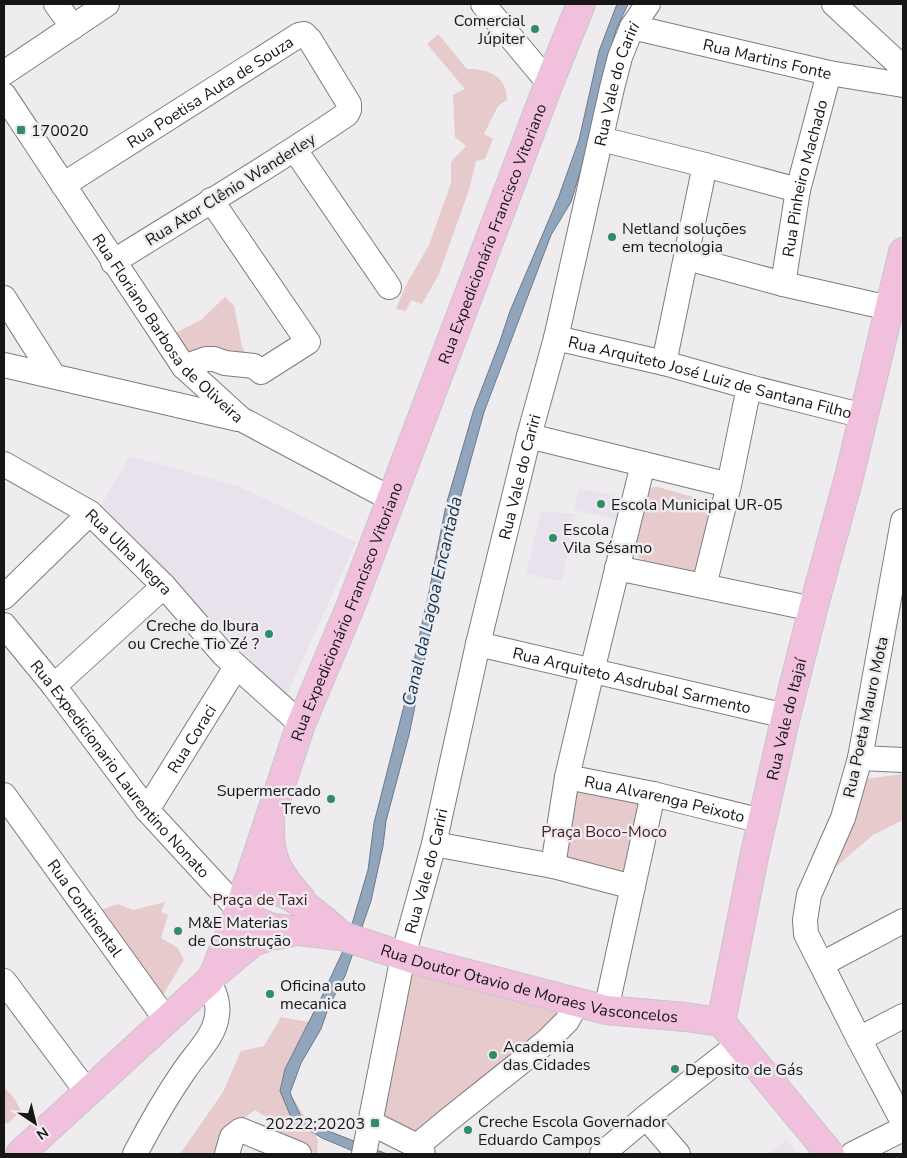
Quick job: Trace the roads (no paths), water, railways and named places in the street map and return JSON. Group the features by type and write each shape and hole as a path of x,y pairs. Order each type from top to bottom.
{"main road":[{"name":"Rua Expedicionário Francisco Vitoriano","path":"20,1154 212,978 248,884 301,724 351,605 549,83 581,4"},
{"name":"Rua Vale do Itajaí","path":"721,1022 762,821 786,716 849,477 903,252"},
{"path":"212,978 253,942 270,936 304,919 272,856 270,816"},
{"name":"Rua Doutor Otavio de Moraes Vasconcelos","path":"248,884 258,884 272,889 304,919 348,938 403,956 606,1010 721,1022"},
{"name":"Rua Doutor Otavio de Moraes Vasconcelos","path":"238,910 264,925 304,919"},
{"path":"721,1022 830,1154"}],"street":[{"path":"56,4 73,27"},
{"path":"4,73 107,4"},
{"path":"483,4 549,83"},
{"name":"Rua Vale do Cariri","path":"367,1141 403,956 434,844 478,644 529,436 556,338 616,73 632,26 648,4"},
{"path":"834,4 903,68"},
{"name":"Rua Martins Fonte","path":"632,26 829,74 903,85"},
{"name":"Rua Poetisa Auta de Souza","path":"63,185 299,35 304,34 307,36 349,104 347,114"},
{"name":"Rua Pinheiro Machado","path":"783,284 798,190 829,74"},
{"name":"Rua Floriano Barbosa de Oliveira","path":"4,95 184,367 241,420 391,499"},
{"name":"Rua Ator Clênio Wanderley","path":"113,262 295,150 347,114"},
{"path":"601,140 798,190"},
{"path":"295,150 389,287"},
{"path":"664,363 705,165"},
{"path":"184,367 206,359 214,359 225,363 254,366 261,372 308,342 211,200"},
{"path":"687,258 783,284 889,308"},
{"path":"4,298 53,375"},
{"name":"Rua Arquiteto José Luiz de Santana Filho","path":"556,338 664,363 864,416"},
{"path":"4,364 241,420"},
{"path":"704,586 729,485 749,387"},
{"path":"529,436 729,485"},
{"name":"Rua Ulha Negra","path":"4,464 90,513 164,586 236,667 301,724"},
{"path":"553,866 567,777 643,464"},
{"path":"4,597 90,513"},
{"name":"Rua Poeta Mauro Mota","path":"903,529 894,627 843,818 809,894 804,920 806,934 903,1122"},
{"path":"617,568 813,609"},
{"path":"54,686 164,586"},
{"name":"Rua Expedicionario Laurentino Nonato","path":"4,626 54,686 147,810 238,910"},
{"name":"Rua Arquiteto Asdrubal Sarmento","path":"478,644 786,716"},
{"name":"Rua Coraci","path":"147,810 236,667"},
{"path":"860,758 903,760"},
{"name":"Rua Alvarenga Peixoto","path":"567,777 653,794 762,821"},
{"path":"606,1010 653,794"},
{"name":"Rua Continental","path":"4,795 167,1021"},
{"path":"434,844 553,866 633,887"},
{"path":"822,964 903,920"},
{"path":"135,1154 151,1124 214,1026 218,1014 212,978"},
{"path":"4,980 87,1092"},
{"path":"367,1141 420,1150 447,1120 546,1042 566,1021 577,1003"},
{"path":"859,1039 903,1016"},
{"path":"602,1154 739,1044"},
{"path":"646,1117 678,1154"},
{"path":"853,1154 903,1129"},
{"path":"227,1154 232,1137 241,1130 299,1154"}],"water":[{"name":"Canal da Lagoa Encantada","path":"617,4 628,4 616,30 602,80 592,133 571,202 551,235 484,412 452,528 409,735 386,821 383,846 371,901 345,976 329,1006 321,1029 301,1063 290,1093 303,1121 387,1154 360,1154 322,1138 297,1123 290,1115 280,1091 285,1069 342,953 352,924 368,870 374,823 405,702 446,505 474,409 510,311 559,196 579,140 599,51"}],"place":[{"name":"Comercial Júpiter","path":"535,29"},
{"name":"170020","path":"21,130"},
{"name":"Netland soluções em tecnologia","path":"612,237"},
{"name":"Escola Municipal UR-05","path":"601,504"},
{"name":"Escola Vila Sésamo","path":"553,538"},
{"name":"Creche do Ibura ou Creche Tio Zé ?","path":"269,634"},
{"name":"Supermercado Trevo","path":"331,799"},
{"name":"M&E Materias de Construção","path":"178,931"},
{"name":"Oficina auto mecanica","path":"270,994"},
{"name":"Academia das Cidades","path":"493,1055"},
{"name":"Deposito de Gás","path":"675,1069"},
{"name":"20222;20203","path":"375,1123"},
{"name":"Creche Escola Governador Eduardo Campos","path":"468,1130"}],"park label":[{"name":"Praça Boco-Moco","path":"604,831"},
{"name":"Praça de Taxi","path":"260,899"}]}
